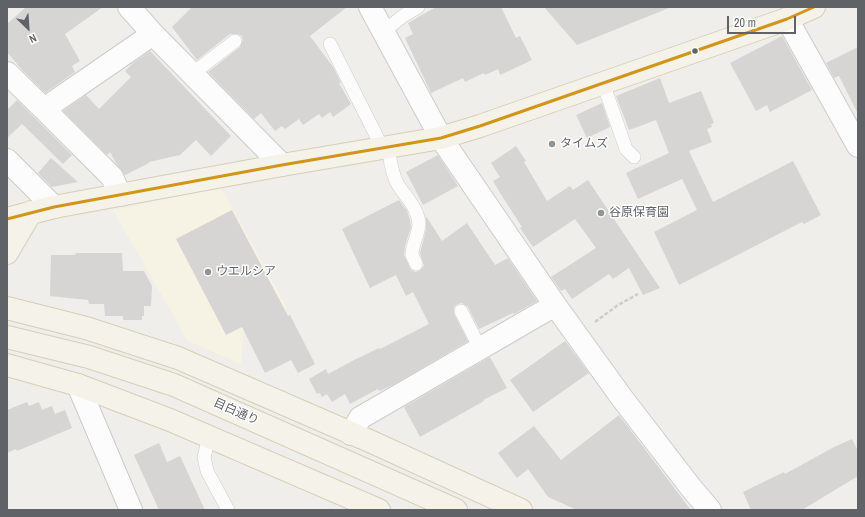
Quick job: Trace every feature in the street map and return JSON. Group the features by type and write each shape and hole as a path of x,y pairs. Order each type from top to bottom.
{"main road":[{"path":"7,219 54,207 282,165 441,138 603,83 797,12"},
{"path":"7,253 31,212"},
{"path":"7,308 86,328 178,358 521,510"},
{"name":"目白通り","path":"7,337 89,356 174,385 456,510"},
{"path":"7,365 78,385 170,420 379,510"}],"street":[{"path":"129,7 153,34 282,165"},
{"path":"370,7 441,138 555,304 622,398 710,510"},
{"path":"797,12 858,146"},
{"path":"44,109 153,34"},
{"path":"7,73 112,177 120,195"},
{"path":"7,160 54,207"},
{"path":"351,434 360,418 555,304"},
{"path":"78,385 131,510"}],"lane":[{"path":"383,32 418,7"},
{"path":"192,74 235,41"},
{"path":"330,44 385,147 396,182 410,199 416,212 419,224 412,253 416,264"},
{"path":"603,83 626,149 634,157"},
{"path":"461,312 480,348"},
{"path":"209,437 204,457 207,471 228,510"}],"path":[{"path":"577,335 618,305 638,294"}],"shaded area":[{"name":"ウエルシア","path":"221,188 287,308 243,332 241,364 188,341 113,210"}],"building":[{"path":"26,7 103,7 65,34 80,61 72,66 75,72 45,93 22,70 7,52 7,24"},
{"path":"192,7 347,7 310,36 333,67 341,83 339,83 351,104 333,117 330,112 322,118 319,114 303,125 299,119 285,129 282,126 275,131 261,113 254,119 208,72 240,47 243,40 242,36 238,34 230,34 197,60 172,27"},
{"path":"436,7 501,7 516,38 520,36 532,60 500,75 498,69 485,75 484,73 465,82 463,78 431,93 405,38 413,34 408,23"},
{"path":"544,7 669,7 669,8 577,45"},
{"path":"782,36 812,90 770,112 767,105 756,111 730,63"},
{"path":"858,47 858,114 839,76 834,78 826,63"},
{"path":"150,51 231,136 211,156 196,140 180,155 149,162 125,175 110,152 107,155 63,111 86,95 99,109 131,77 125,71 133,63"},
{"path":"660,78 669,103 701,91 714,123 711,124 712,127 707,129 712,142 689,151 713,202 793,161 821,215 804,224 802,222 679,285 654,232 697,210 682,179 638,199 626,173 669,153 656,120 629,130 616,96"},
{"path":"17,100 72,155 63,164 22,124 7,138 7,110"},
{"path":"602,103 610,127 587,138 576,115"},
{"path":"516,146 526,161 524,162 547,201 570,186 573,190 588,180 660,288 643,295 629,268 613,279 609,274 572,299 565,289 561,291 551,277 596,248 575,219 533,247 520,228 522,227 493,181 500,177 491,163"},
{"path":"438,155 458,186 423,205 406,172"},
{"path":"51,158 78,182 52,187 38,173"},
{"path":"399,200 407,211 410,220 411,227 405,246 404,255 411,270 415,272 419,271 424,266 420,253 426,230 426,216 442,241 467,223 495,265 508,258 537,301 514,314 513,313 479,329 468,307 462,303 458,304 454,307 454,314 468,341 393,385 379,391 378,389 350,404 345,394 332,402 327,394 322,397 320,393 317,394 309,379 326,369 328,374 429,324 413,292 406,296 396,275 370,288 342,229"},
{"path":"232,210 288,316 290,315 315,364 298,373 291,360 265,373 242,327 226,335 176,239"},
{"path":"76,253 122,253 123,271 144,271 152,286 151,306 144,306 144,316 142,316 142,320 123,320 123,316 105,316 104,304 89,304 88,300 50,296 51,255 75,255"},
{"path":"565,341 589,373 533,412 510,380"},
{"path":"490,357 507,388 483,400 484,401 420,437 404,407"},
{"path":"27,402 29,406 39,402 42,410 52,406 55,414 65,410 72,428 17,451 16,449 7,453 7,410"},
{"path":"619,415 691,510 577,510 548,497 528,469 517,478 498,453 534,426 561,460"},
{"path":"852,439 858,451 858,476 802,510 751,510 743,492 784,472 785,474 834,447"},
{"path":"159,443 167,462 180,456 205,510 159,510 134,455"}],"transit line":[{"path":"7,219 54,207 282,165 441,138 480,126 787,19 814,7"}],"place":[{"name":"タイムズ","path":"552,144"},
{"name":"谷原保育園","path":"601,213"},
{"name":"ウエルシア","path":"208,272"}]}
